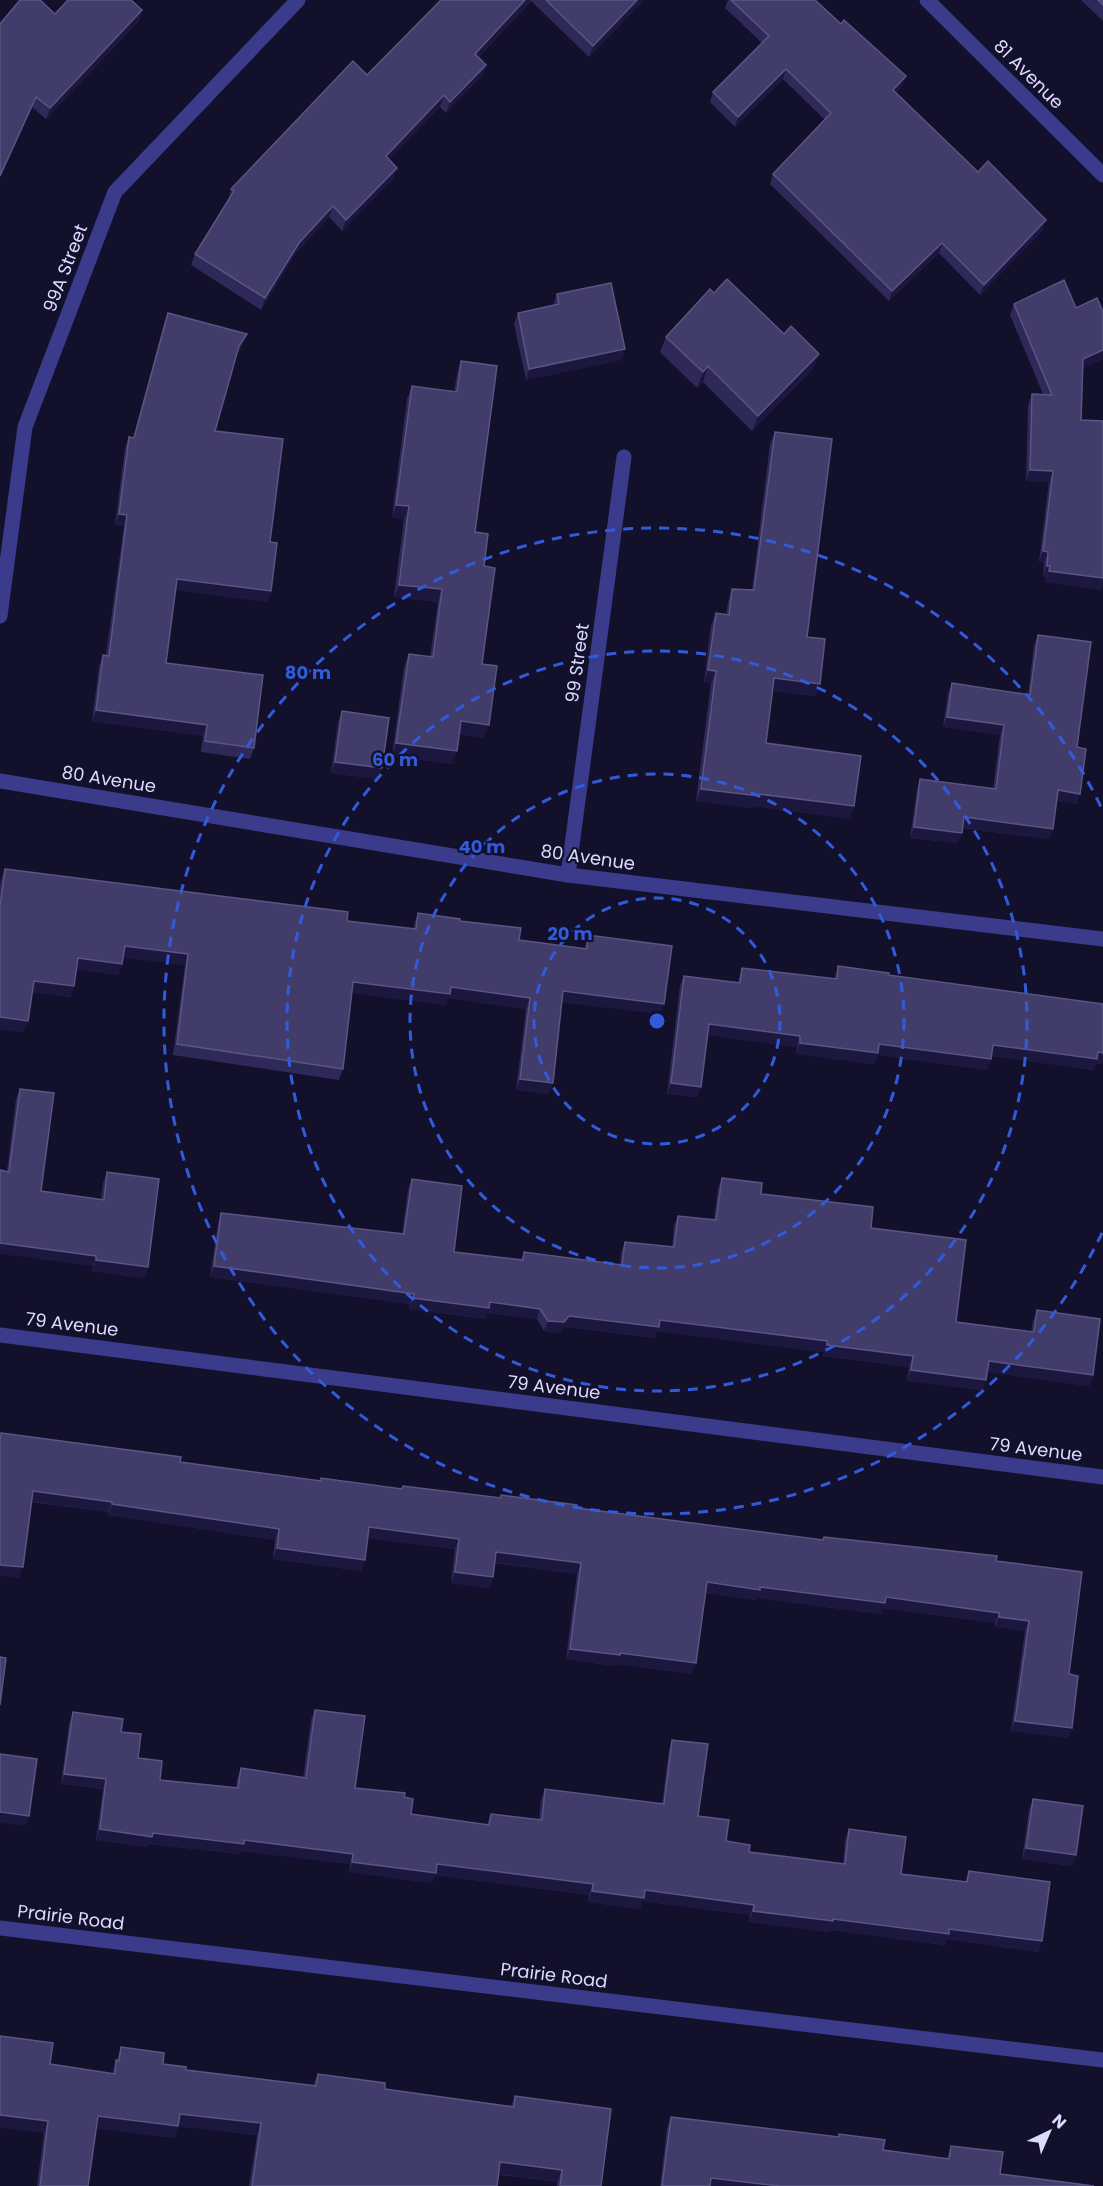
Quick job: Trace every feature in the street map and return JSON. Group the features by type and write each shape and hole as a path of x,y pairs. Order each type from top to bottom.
{"street":[{"name":"99A Street","path":"0,616 25,427 115,192 298,0"},
{"name":"81 Avenue","path":"927,0 1103,175"},
{"name":"99 Street","path":"568,875 624,458"},
{"name":"80 Avenue","path":"0,781 568,875 1103,939"},
{"name":"79 Avenue","path":"0,1335 1103,1477"},
{"name":"Prairie Road","path":"0,1929 1103,2060"}],"building":[{"path":"20,0 40,0 55,14 68,0 131,0 142,10 50,108 36,97 0,176 0,24"},
{"path":"441,0 525,0 475,54 486,65 450,102 444,95 386,156 397,168 346,220 333,206 299,243 265,298 195,254 234,191 231,189 353,61 367,75"},
{"path":"546,0 637,0 593,46"},
{"path":"731,0 815,0 841,24 844,20 906,76 893,90 978,172 988,161 1046,220 984,285 942,243 892,291 773,174 831,113 786,69 738,117 713,92 769,36"},
{"path":"727,279 784,334 791,326 819,354 758,416 708,366 703,372 666,337 710,289 714,293"},
{"path":"1064,280 1076,308 1097,298 1103,312 1103,350 1083,359 1081,420 1103,421 1103,578 1049,571 1048,552 1043,551 1053,471 1030,470 1032,394 1052,395 1014,304"},
{"path":"611,283 625,349 529,369 518,313 559,304 557,294"},
{"path":"168,313 247,334 239,346 215,431 283,439 270,542 277,543 271,591 177,579 166,663 263,675 254,748 205,741 207,725 96,710 103,655 109,656 127,515 119,514 129,437 134,438"},
{"path":"461,361 497,366 475,532 488,534 484,566 495,568 482,664 497,666 489,725 461,721 457,751 396,743 409,654 433,657 442,589 399,585 409,506 396,505 412,386 457,392"},
{"path":"775,432 832,439 807,637 825,639 820,684 774,678 766,743 861,756 854,806 701,789 716,671 708,670 716,613 729,615 732,589 754,590"},
{"path":"1038,635 1091,642 1077,747 1086,749 1080,794 1058,790 1053,829 964,817 962,833 914,827 920,779 996,789 1004,725 947,717 952,683 1030,695"},
{"path":"342,711 389,718 382,768 335,762"},
{"path":"5,869 348,912 347,921 416,929 418,913 460,919 460,921 521,928 519,940 587,949 588,935 672,946 664,1004 563,991 553,1083 520,1079 530,998 451,987 450,994 353,982 343,1069 177,1044 188,954 125,946 122,964 78,958 74,986 34,981 28,1021 0,1017 0,906"},
{"path":"838,966 889,973 888,975 1103,1004 1103,1053 1098,1052 1097,1059 993,1045 991,1059 879,1044 878,1053 800,1043 800,1036 709,1024 701,1087 671,1083 684,976 740,983 742,968 837,979"},
{"path":"20,1089 54,1093 41,1191 104,1200 107,1172 159,1179 148,1267 96,1260 96,1256 0,1243 0,1170 9,1172"},
{"path":"722,1178 762,1183 761,1194 873,1207 871,1228 966,1240 956,1322 1034,1332 1037,1310 1100,1319 1093,1375 989,1361 986,1380 911,1370 913,1356 827,1345 827,1341 660,1320 659,1327 569,1316 564,1322 548,1321 540,1309 490,1302 489,1308 413,1298 414,1294 214,1266 221,1213 404,1234 412,1179 462,1186 454,1252 523,1260 524,1252 622,1265 625,1242 674,1247 678,1216 716,1220"},
{"path":"1,1433 181,1457 180,1462 321,1481 321,1478 402,1489 403,1486 501,1498 501,1495 577,1505 577,1508 823,1540 824,1537 997,1556 996,1561 1082,1572 1069,1674 1078,1676 1072,1728 1015,1721 1029,1621 999,1617 999,1613 886,1597 885,1603 707,1582 696,1663 570,1649 581,1563 496,1552 493,1577 455,1572 459,1539 369,1527 365,1560 277,1548 279,1529 33,1491 23,1567 0,1565"},
{"path":"0,1657 6,1658 0,1705"},
{"path":"315,1710 365,1716 355,1788 405,1793 404,1797 413,1799 411,1814 489,1825 491,1814 542,1820 545,1789 664,1804 672,1740 708,1744 698,1816 729,1820 726,1841 750,1845 749,1852 845,1864 849,1829 906,1837 901,1874 967,1882 969,1871 1050,1882 1042,1941 949,1929 949,1934 753,1911 754,1905 645,1890 644,1898 592,1891 593,1884 437,1864 436,1873 352,1862 353,1854 244,1840 244,1844 153,1833 152,1837 100,1829 106,1779 64,1774 73,1712 123,1719 121,1732 141,1734 138,1758 162,1761 160,1780 238,1788 241,1768 306,1778"},
{"path":"0,1754 37,1759 29,1816 0,1812"},
{"path":"1033,1799 1083,1806 1076,1855 1026,1848"},
{"path":"0,2036 53,2043 50,2064 115,2074 116,2060 119,2061 121,2047 164,2053 163,2064 186,2067 186,2070 316,2086 318,2074 385,2083 385,2089 514,2107 515,2096 611,2109 601,2186 560,2186 562,2170 500,2162 497,2186 252,2186 261,2123 180,2114 178,2126 98,2116 88,2186 40,2186 48,2121 0,2115"},
{"path":"671,2117 839,2137 839,2134 885,2140 883,2150 949,2159 951,2146 1003,2152 1000,2174 1094,2186 780,2186 711,2178 710,2186 662,2186"}]}
